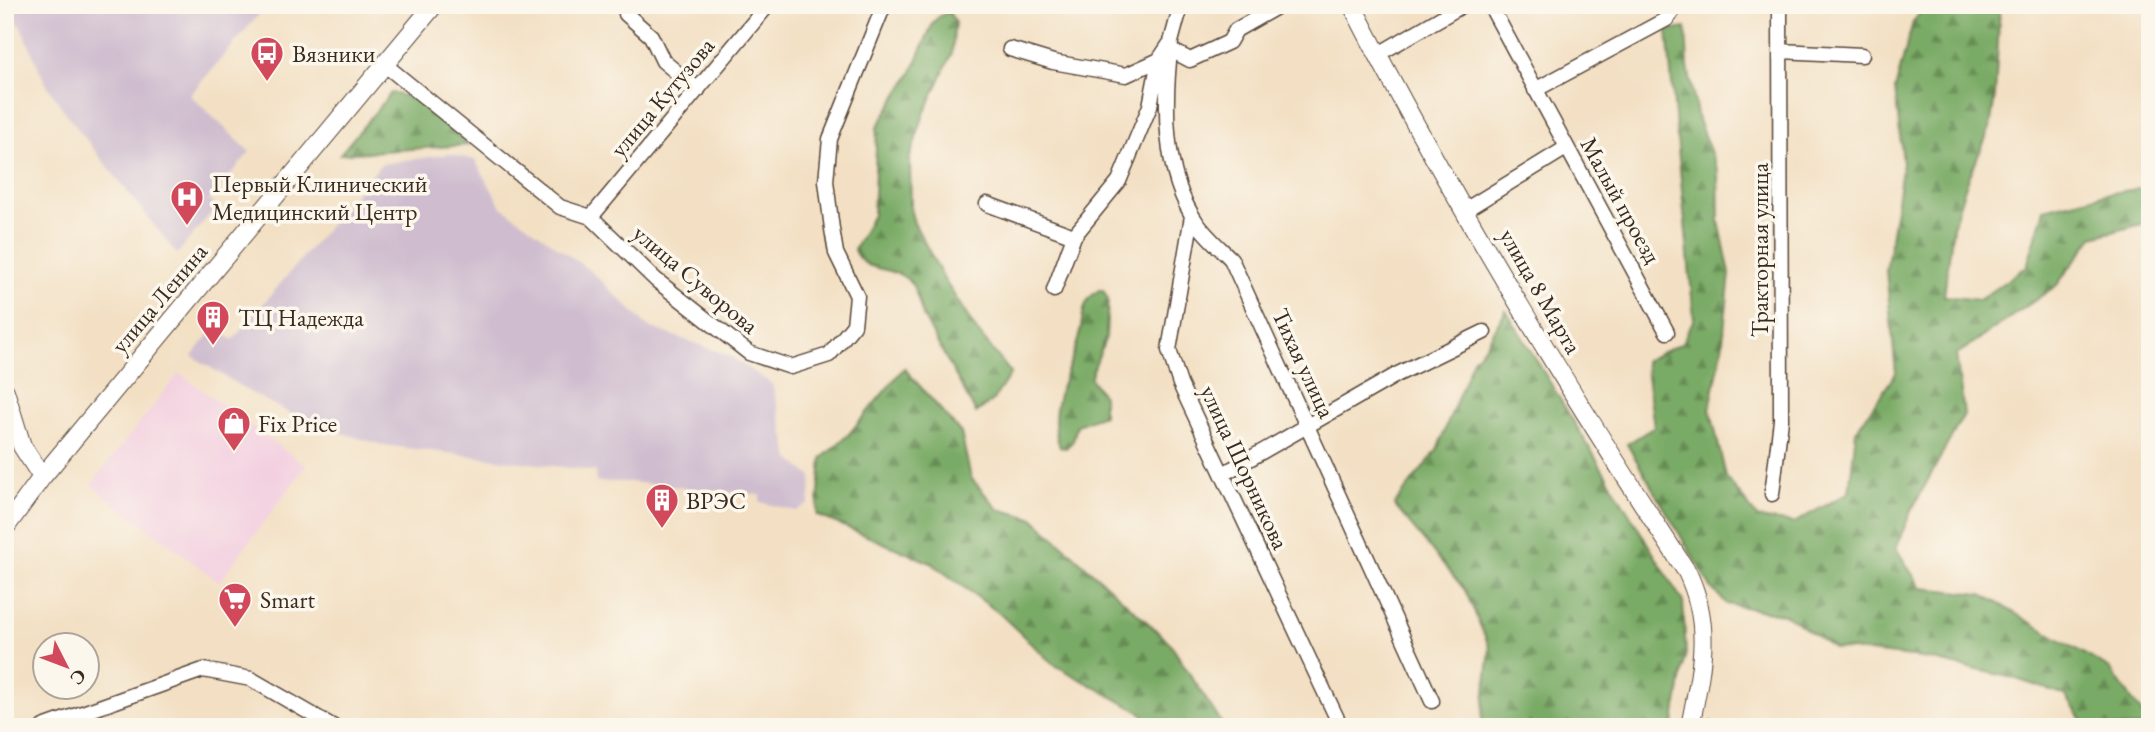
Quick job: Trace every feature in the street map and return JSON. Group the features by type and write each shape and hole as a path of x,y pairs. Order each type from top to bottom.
{"main road":[{"name":"улица Ленина","path":"5,528 42,477 434,5"},
{"name":"улица 8 Марта","path":"1352,5 1377,55 1465,210 1597,435 1687,572 1698,595 1704,621 1703,649 1690,725"},
{"path":"5,391 22,446 42,477"}],"street":[{"name":"улица Кутузова","path":"591,217 768,5"},
{"name":"улица Суворова","path":"384,64 560,206 591,217 656,280 749,353 791,367 829,355 854,325 856,296 836,253 825,181 830,139 884,5"},
{"path":"1010,49 1053,62 1126,75 1159,60 1171,46 1181,5"},
{"path":"1171,46 1190,60 1229,42 1236,30 1280,5"},
{"path":"1377,55 1463,5"},
{"name":"Малый проезд","path":"1490,5 1667,332"},
{"path":"1535,90 1667,19 1677,5"},
{"name":"Тракторная улица","path":"1772,494 1781,419 1780,5"},
{"path":"626,14 651,36 663,61 698,90"},
{"name":"Тихая улица","path":"1171,46 1166,88 1169,137 1176,179 1192,216 1231,259 1432,701"},
{"path":"1781,51 1862,55"},
{"path":"1054,290 1074,236 1119,181 1150,106 1159,60"},
{"path":"1465,210 1566,148"},
{"path":"987,204 1074,236"},
{"name":"улица Шорникова","path":"1192,216 1170,350 1180,384 1341,727"},
{"path":"1223,474 1398,374 1483,332"},
{"path":"43,727 203,670 251,679 334,727"},
{"path":"1690,725 1714,727"}],"shaded area":[{"path":"14,5 267,5 190,95 250,152 209,200 216,207 177,254 66,114 44,80 22,29 11,12"},
{"path":"449,154 475,160 501,206 592,272 649,327 730,356 772,384 790,459 812,477 809,504 796,511 760,502 760,495 630,482 596,482 595,471 383,445 310,424 251,393 192,356 215,328 233,340 381,164"},
{"path":"179,373 306,466 219,582 91,485"}],"green space":[{"path":"1926,5 2000,5 1995,96 1990,128 1965,187 1953,227 1944,296 1979,300 2027,266 2044,209 2105,194 2150,187 2150,222 2093,237 2057,285 1956,355 1964,414 1911,511 1896,548 1921,588 1982,594 2110,669 2148,722 2146,727 2087,727 2065,695 2013,678 1929,659 1834,648 1786,615 1727,604 1711,588 1627,444 1654,427 1645,361 1682,343 1694,319 1667,31 1686,28 1688,67 1698,120 1718,171 1719,221 1730,274 1722,350 1710,408 1726,477 1758,518 1794,523 1849,492 1856,431 1896,373 1886,271 1903,163 1895,89 1913,22"},
{"path":"949,12 955,22 952,53 924,114 910,157 911,212 914,223 945,281 975,328 1011,373 993,400 976,413 924,318 911,283 896,273 865,263 854,250 873,215 877,127 912,72 933,23 939,16"},
{"path":"391,93 415,98 468,145 340,154"},
{"path":"1099,290 1103,290 1108,299 1106,337 1090,378 1103,396 1103,415 1077,425 1073,441 1066,448 1060,447 1056,432 1057,403 1076,347 1084,308"},
{"path":"1506,310 1683,602 1686,653 1673,727 1481,727 1490,648 1465,590 1394,505 1437,450 1473,359 1486,345"},
{"path":"904,368 961,433 971,478 998,509 1033,518 1169,642 1224,727 1148,727 1143,714 1053,664 999,613 931,563 817,515 822,458 849,434"}],"place":[{"name":"Вязники","path":"267,83"},
{"name":"Первый Клинический Медицинский Центр","path":"187,227"},
{"name":"ТЦ Надежда","path":"213,347"},
{"name":"Fix Price","path":"234,453"},
{"name":"ВРЭС","path":"662,530"},
{"name":"Smart","path":"235,629"}]}
